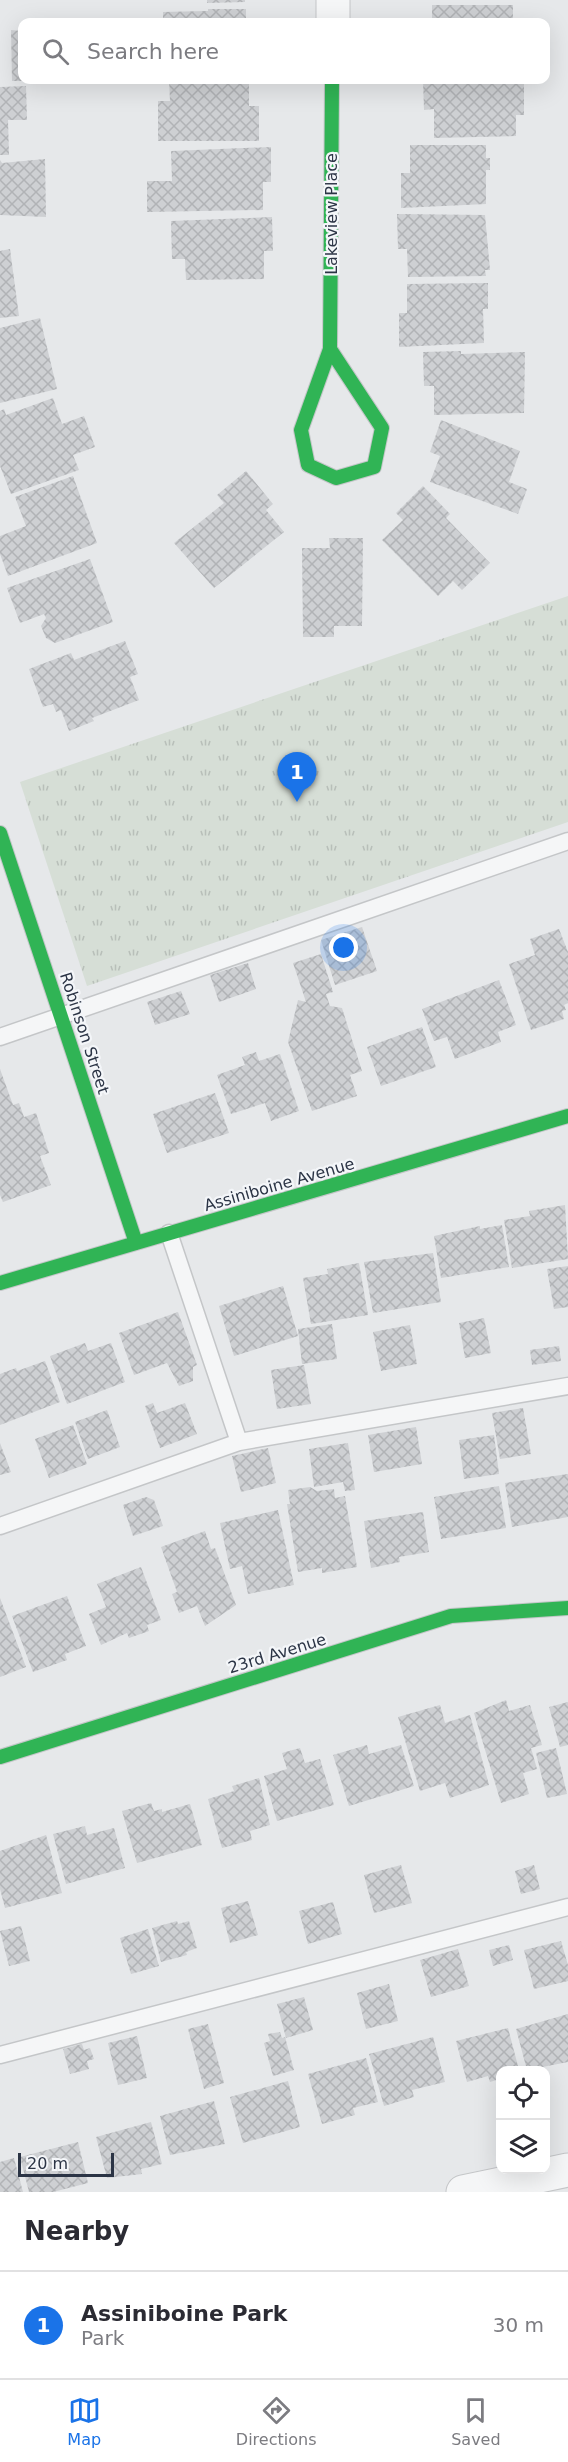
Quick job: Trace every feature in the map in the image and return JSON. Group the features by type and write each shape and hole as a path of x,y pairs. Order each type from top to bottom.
{"street":[{"path":"333,0 333,18"},
{"name":"Lakeview Place","path":"330,349 382,428 374,467 336,478 308,465 301,430 330,349 332,84"},
{"name":"Robinson Street","path":"0,833 136,1243"},
{"name":"Assiniboine Avenue","path":"0,1283 568,1116"},
{"name":"23rd Avenue","path":"0,1757 451,1616 568,1608"},
{"path":"463,2192 568,2170"}],"lane":[{"path":"0,1037 568,841"},
{"path":"169,1233 239,1442"},
{"path":"0,1526 239,1442 568,1386"},
{"path":"0,2055 568,1907"}],"green space":[{"path":"568,596 568,822 87,986 20,782"}],"building":[{"path":"207,0 245,0 245,2 207,3"},
{"path":"432,5 513,5 513,18 432,18"},
{"path":"208,9 246,9 246,18 163,18 163,12 208,11"},
{"path":"11,30 18,31 18,81 12,81"},
{"path":"169,84 249,84 249,106 259,106 259,141 158,141 158,101 170,101"},
{"path":"423,84 524,84 524,115 516,115 516,136 434,138 434,109 424,110"},
{"path":"26,86 27,120 8,120 9,155 0,155 0,87"},
{"path":"410,145 486,145 486,158 490,158 490,170 486,170 486,204 401,208 401,173 410,173"},
{"path":"271,147 271,182 263,182 263,210 147,212 147,181 172,181 171,151"},
{"path":"45,159 46,217 0,215 0,160 2,163"},
{"path":"397,214 485,215 490,270 485,270 486,276 408,277 407,249 398,249"},
{"path":"272,217 273,251 264,251 264,279 186,280 185,259 172,259 171,221"},
{"path":"10,249 19,316 0,318 0,251"},
{"path":"488,283 488,309 483,309 484,343 399,347 399,313 407,313 407,284"},
{"path":"40,318 57,389 0,403 0,328"},
{"path":"461,351 461,354 525,352 524,413 434,415 434,386 424,386 423,352"},
{"path":"53,398 62,424 84,416 95,447 73,455 79,470 11,494 0,466 0,411 4,409 6,415"},
{"path":"441,420 520,451 509,482 527,489 518,514 430,482 440,456 430,452"},
{"path":"246,471 273,504 266,510 284,532 214,588 174,543 224,503 217,495"},
{"path":"73,476 97,543 8,576 0,554 0,536 26,526 15,497"},
{"path":"423,486 450,514 446,518 490,563 462,590 453,581 438,596 382,540 403,520 396,513"},
{"path":"329,538 363,538 362,626 334,626 334,637 303,637 302,548 330,548"},
{"path":"90,559 113,622 55,643 46,638 41,626 46,618 44,614 20,623 7,588"},
{"path":"125,641 138,674 130,677 139,700 92,718 94,721 69,731 61,710 56,712 53,704 43,707 29,669 71,653 74,660"},
{"path":"362,927 377,971 335,985 321,940"},
{"path":"559,929 568,952 568,1003 564,1005 566,1010 562,1011 564,1019 531,1030 509,964 535,955 530,939"},
{"path":"321,954 333,992 326,994 330,1006 342,1008 362,1071 350,1075 357,1096 312,1111 288,1042 298,1000 306,1002 293,963"},
{"path":"248,963 256,989 219,1002 210,975"},
{"path":"499,980 516,1025 498,1032 501,1042 455,1059 447,1037 434,1041 422,1009"},
{"path":"181,991 190,1014 155,1025 147,1002"},
{"path":"422,1027 436,1067 381,1086 367,1047"},
{"path":"256,1052 259,1061 280,1054 299,1111 271,1121 265,1103 231,1114 217,1075 245,1065 242,1057"},
{"path":"0,1069 13,1105 19,1103 24,1117 36,1113 49,1153 40,1156 51,1185 3,1202 0,1195"},
{"path":"215,1093 229,1133 167,1153 153,1114"},
{"path":"565,1205 568,1259 512,1268 504,1220 530,1216 529,1211"},
{"path":"502,1225 509,1267 441,1278 434,1236 480,1226 480,1229"},
{"path":"433,1253 441,1302 373,1313 364,1262"},
{"path":"359,1263 368,1315 311,1324 303,1278 328,1274 327,1269"},
{"path":"568,1266 568,1307 554,1309 547,1269"},
{"path":"283,1286 298,1336 234,1356 219,1306"},
{"path":"178,1312 197,1365 193,1367 193,1381 179,1386 167,1363 134,1375 119,1333"},
{"path":"484,1318 491,1353 465,1358 459,1323"},
{"path":"332,1324 337,1359 302,1364 298,1329"},
{"path":"410,1325 417,1364 381,1371 373,1332"},
{"path":"85,1343 88,1351 111,1343 125,1382 67,1404 50,1356"},
{"path":"559,1346 561,1361 532,1365 530,1350"},
{"path":"45,1361 60,1402 0,1425 0,1374 16,1368 17,1371"},
{"path":"304,1365 311,1404 277,1409 271,1370"},
{"path":"153,1403 157,1413 185,1403 197,1434 160,1448 145,1406"},
{"path":"523,1408 531,1454 500,1459 492,1413"},
{"path":"107,1410 120,1447 88,1459 75,1422"},
{"path":"73,1425 87,1464 49,1478 35,1439"},
{"path":"416,1427 422,1464 374,1472 368,1435"},
{"path":"494,1435 499,1474 464,1479 459,1440"},
{"path":"0,1443 11,1472 0,1475"},
{"path":"348,1443 355,1490 345,1491 343,1482 314,1487 309,1449"},
{"path":"268,1448 276,1483 241,1492 232,1456"},
{"path":"568,1474 568,1517 512,1527 505,1483"},
{"path":"499,1486 506,1528 441,1539 434,1497"},
{"path":"310,1487 317,1491 334,1489 335,1498 345,1496 357,1567 322,1573 322,1568 298,1572 287,1504 290,1504 288,1490"},
{"path":"146,1497 154,1500 163,1526 133,1536 123,1505"},
{"path":"278,1510 294,1585 248,1594 242,1566 230,1569 220,1523"},
{"path":"423,1512 429,1552 399,1557 400,1562 371,1568 364,1521"},
{"path":"205,1531 211,1549 215,1548 236,1605 205,1626 197,1606 179,1613 172,1594 177,1592 161,1547"},
{"path":"141,1567 161,1620 147,1625 149,1631 129,1638 127,1633 101,1645 89,1614 106,1607 97,1584"},
{"path":"67,1596 86,1646 65,1654 67,1660 33,1672 12,1616"},
{"path":"0,1598 26,1667 0,1677"},
{"path":"506,1700 509,1711 530,1705 542,1745 531,1748 537,1769 523,1773 529,1794 501,1803 474,1713"},
{"path":"568,1702 568,1745 560,1747 549,1707"},
{"path":"440,1705 445,1723 470,1715 489,1785 450,1798 445,1783 420,1791 398,1717"},
{"path":"367,1745 369,1754 401,1745 414,1786 349,1806 333,1755"},
{"path":"300,1748 305,1763 320,1759 334,1805 277,1821 264,1776 287,1769 282,1753"},
{"path":"556,1748 567,1794 547,1798 536,1753"},
{"path":"259,1778 270,1825 250,1831 252,1840 222,1848 208,1799 234,1791 232,1786"},
{"path":"151,1803 154,1811 162,1809 162,1812 190,1804 202,1845 137,1863 122,1811"},
{"path":"85,1826 87,1835 114,1828 125,1868 66,1884 53,1834"},
{"path":"46,1835 62,1893 5,1908 0,1889 0,1851"},
{"path":"401,1865 412,1903 374,1913 364,1875"},
{"path":"534,1865 540,1889 521,1894 515,1871"},
{"path":"248,1901 258,1935 230,1943 221,1908"},
{"path":"333,1902 342,1934 308,1944 299,1911"},
{"path":"177,1921 178,1924 189,1921 197,1948 186,1952 187,1955 161,1962 152,1928"},
{"path":"21,1926 30,1961 9,1966 0,1931"},
{"path":"148,1929 159,1966 131,1974 120,1938"},
{"path":"561,1941 568,1965 568,1981 534,1989 524,1950"},
{"path":"509,1945 513,1960 493,1966 489,1950"},
{"path":"458,1949 469,1986 431,1997 420,1960"},
{"path":"389,1984 398,2021 366,2029 357,1993"},
{"path":"304,1997 313,2030 286,2038 277,2004"},
{"path":"568,2014 568,2062 548,2066 526,2066 516,2029"},
{"path":"208,2024 224,2083 204,2089 188,2029"},
{"path":"508,2028 518,2066 496,2066 496,2080 490,2082 488,2076 467,2082 456,2041"},
{"path":"280,2032 282,2038 285,2037 294,2070 273,2076 264,2043 270,2041 268,2034"},
{"path":"137,2036 147,2078 118,2085 108,2043"},
{"path":"433,2037 445,2082 412,2090 414,2097 384,2106 369,2054"},
{"path":"82,2044 84,2050 90,2048 94,2059 87,2061 89,2069 70,2074 63,2049"},
{"path":"366,2058 378,2102 353,2108 355,2115 322,2124 308,2074"},
{"path":"288,2081 300,2127 243,2143 230,2097"},
{"path":"214,2101 225,2144 170,2155 160,2116"},
{"path":"151,2122 162,2164 141,2169 142,2174 107,2178 96,2137"},
{"path":"78,2142 88,2183 53,2192 29,2192 20,2157"},
{"path":"14,2158 23,2192 0,2192 0,2162"}],"traffic: fast":[{"path":"330,349 332,84"},
{"path":"330,349 382,428 374,467 336,478 308,465 301,430 330,349"},
{"path":"0,833 136,1243"},
{"path":"0,1283 568,1116"},
{"path":"0,1757 451,1616 568,1608"}],"place":[{"name":"Assiniboine Park","path":"297,802"}]}
